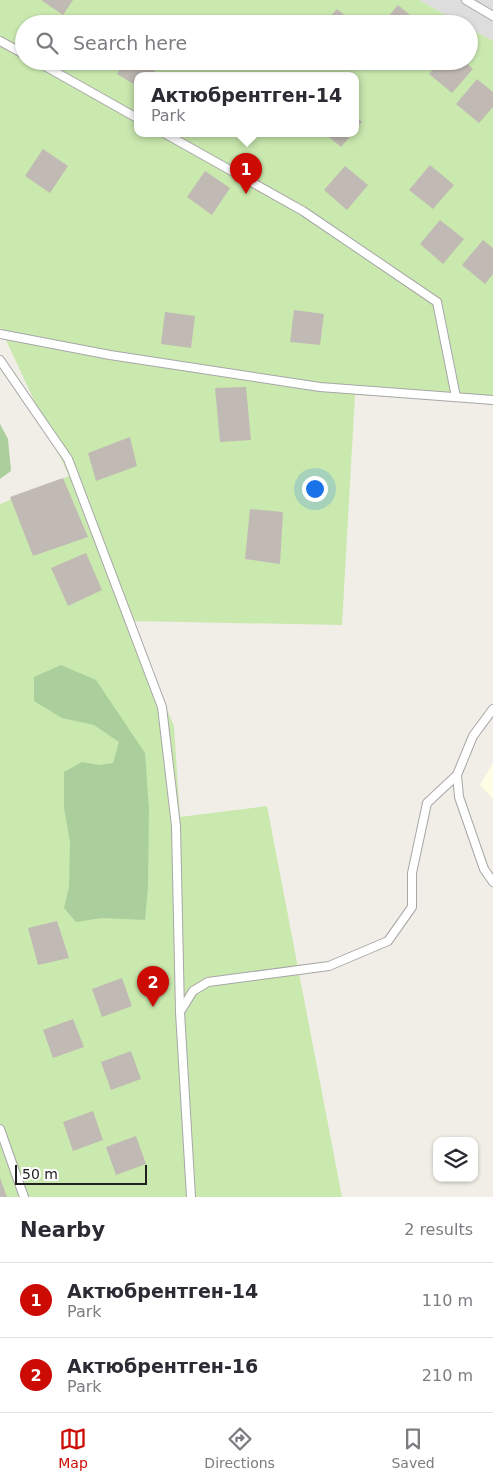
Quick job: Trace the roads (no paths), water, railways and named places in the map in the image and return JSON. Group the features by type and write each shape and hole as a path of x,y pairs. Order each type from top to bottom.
{"lane":[{"path":"466,0 493,16"},
{"path":"0,41 15,49"},
{"path":"52,70 134,116"},
{"path":"171,137 303,211 437,302 456,397"},
{"path":"0,334 110,355 320,387 493,400"},
{"path":"0,360 68,459 162,707 176,826 180,1012 191,1197"},
{"path":"180,1012 193,991 208,982 329,966 388,941 412,907 412,873 427,803 457,775 473,736 493,709"},
{"path":"457,775 459,797 484,869 493,882"},
{"path":"0,1129 24,1197"}],"place":[{"name":"Актюбрентген-14","path":"246,194"},
{"name":"Актюбрентген-16","path":"153,1007"}]}
